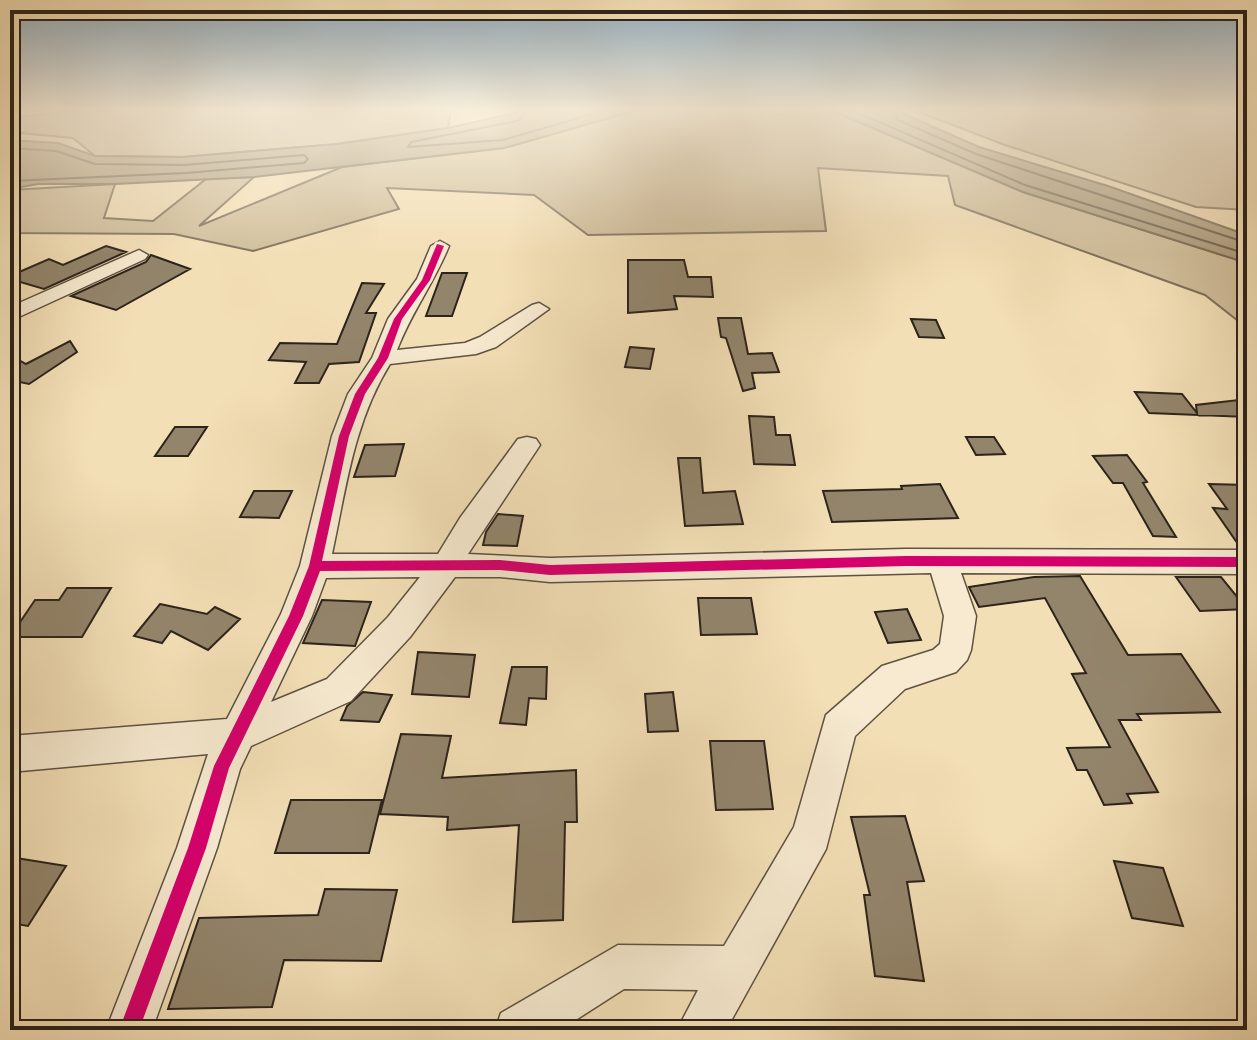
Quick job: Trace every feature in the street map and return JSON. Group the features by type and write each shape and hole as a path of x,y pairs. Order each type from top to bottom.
{"street":[{"path":"129,1030 235,735 296,616 315,566 344,436 360,394 383,358 398,319 426,280 440,246"},
{"path":"10,315 139,255"},
{"path":"383,358 468,349 488,342 539,309"},
{"path":"10,754 235,735 339,690 399,627 447,565 470,525 527,445"},
{"path":"315,566 500,565 550,570 943,562 1247,562"},
{"path":"700,1030 812,835 839,727 894,677 944,662 955,650 960,616 943,562"},
{"path":"518,1030 618,967 734,968"}],"shaded area":[{"path":"423,158 942,158 1023,192 1247,263 1247,328 1205,295 955,205 948,176 818,168 826,231 588,235 534,195 387,188 399,209 253,251 174,234 10,233 10,190 115,184 104,218 153,221 206,179 254,177 199,226 342,167"},
{"path":"1044,158 1247,158 1247,210 1196,207"}],"water":[{"path":"10,158 422,158 254,177 115,184 38,184 10,189"},
{"path":"942,158 1014,158 1108,186 1247,235 1247,263 1023,192"}],"building":[{"path":"106,246 126,252 44,289 10,279 10,276 49,259 63,265"},
{"path":"151,255 190,269 116,310 71,296 146,262"},
{"path":"628,260 684,260 688,277 711,277 713,297 674,296 677,309 628,313"},
{"path":"442,273 467,273 452,316 426,316"},
{"path":"362,283 384,284 366,313 376,313 359,362 329,364 319,383 295,383 306,362 269,360 280,343 337,344"},
{"path":"718,318 741,318 748,354 772,353 779,372 752,373 755,388 743,391 726,338 721,337"},
{"path":"911,319 936,320 944,338 919,337"},
{"path":"70,341 77,352 29,384 10,380 10,355 26,364"},
{"path":"630,347 654,349 650,369 625,367"},
{"path":"1135,392 1182,394 1197,413 1196,405 1247,399 1247,417 1149,413"},
{"path":"749,416 774,417 776,435 790,435 795,465 754,464"},
{"path":"175,427 207,427 188,456 155,456"},
{"path":"966,437 994,437 1005,454 976,455"},
{"path":"404,444 395,476 354,477 365,445"},
{"path":"1127,455 1147,482 1143,483 1176,537 1153,536 1123,483 1113,483 1093,456"},
{"path":"678,458 700,458 703,493 735,491 743,524 685,526"},
{"path":"940,484 958,518 832,522 823,491 902,489 901,486"},
{"path":"1209,484 1247,485 1247,547 1240,547 1213,508 1227,509"},
{"path":"254,491 292,491 279,518 240,517"},
{"path":"498,514 523,516 517,546 483,545 486,532"},
{"path":"1080,576 1128,655 1181,654 1220,712 1137,714 1141,720 1119,720 1158,792 1127,794 1132,803 1104,805 1087,770 1077,770 1067,748 1110,747 1072,674 1086,673 1045,598 979,607 969,587 1034,577"},
{"path":"1176,577 1221,577 1247,609 1200,611"},
{"path":"67,588 111,588 82,637 10,637 35,600 59,600"},
{"path":"698,598 751,598 757,634 701,635"},
{"path":"322,600 371,602 355,646 303,643"},
{"path":"160,604 207,614 215,607 240,619 208,650 171,631 162,643 134,636"},
{"path":"907,609 921,640 888,643 875,612"},
{"path":"418,652 475,655 469,697 412,694"},
{"path":"512,667 547,667 546,699 529,698 526,725 500,723"},
{"path":"363,692 392,695 379,722 341,720 347,706"},
{"path":"673,692 678,731 648,732 645,694"},
{"path":"401,734 451,736 442,778 576,770 577,822 565,822 563,920 513,922 519,825 447,830 448,817 380,814"},
{"path":"710,741 764,741 773,809 716,810"},
{"path":"291,800 382,800 369,853 275,853"},
{"path":"905,816 924,881 907,882 924,981 875,976 864,895 870,895 851,817"},
{"path":"10,857 66,866 28,926 10,923"},
{"path":"1114,861 1163,868 1183,926 1132,918"},
{"path":"325,889 397,890 381,961 284,960 272,1007 168,1009 199,918 318,915"}],"cycle path":[{"path":"129,1030 197,848 222,766 296,616 315,566 344,436 360,394 383,358 398,319 426,280 440,246"},
{"path":"315,566 500,565 550,570 905,561 1247,562"}]}
